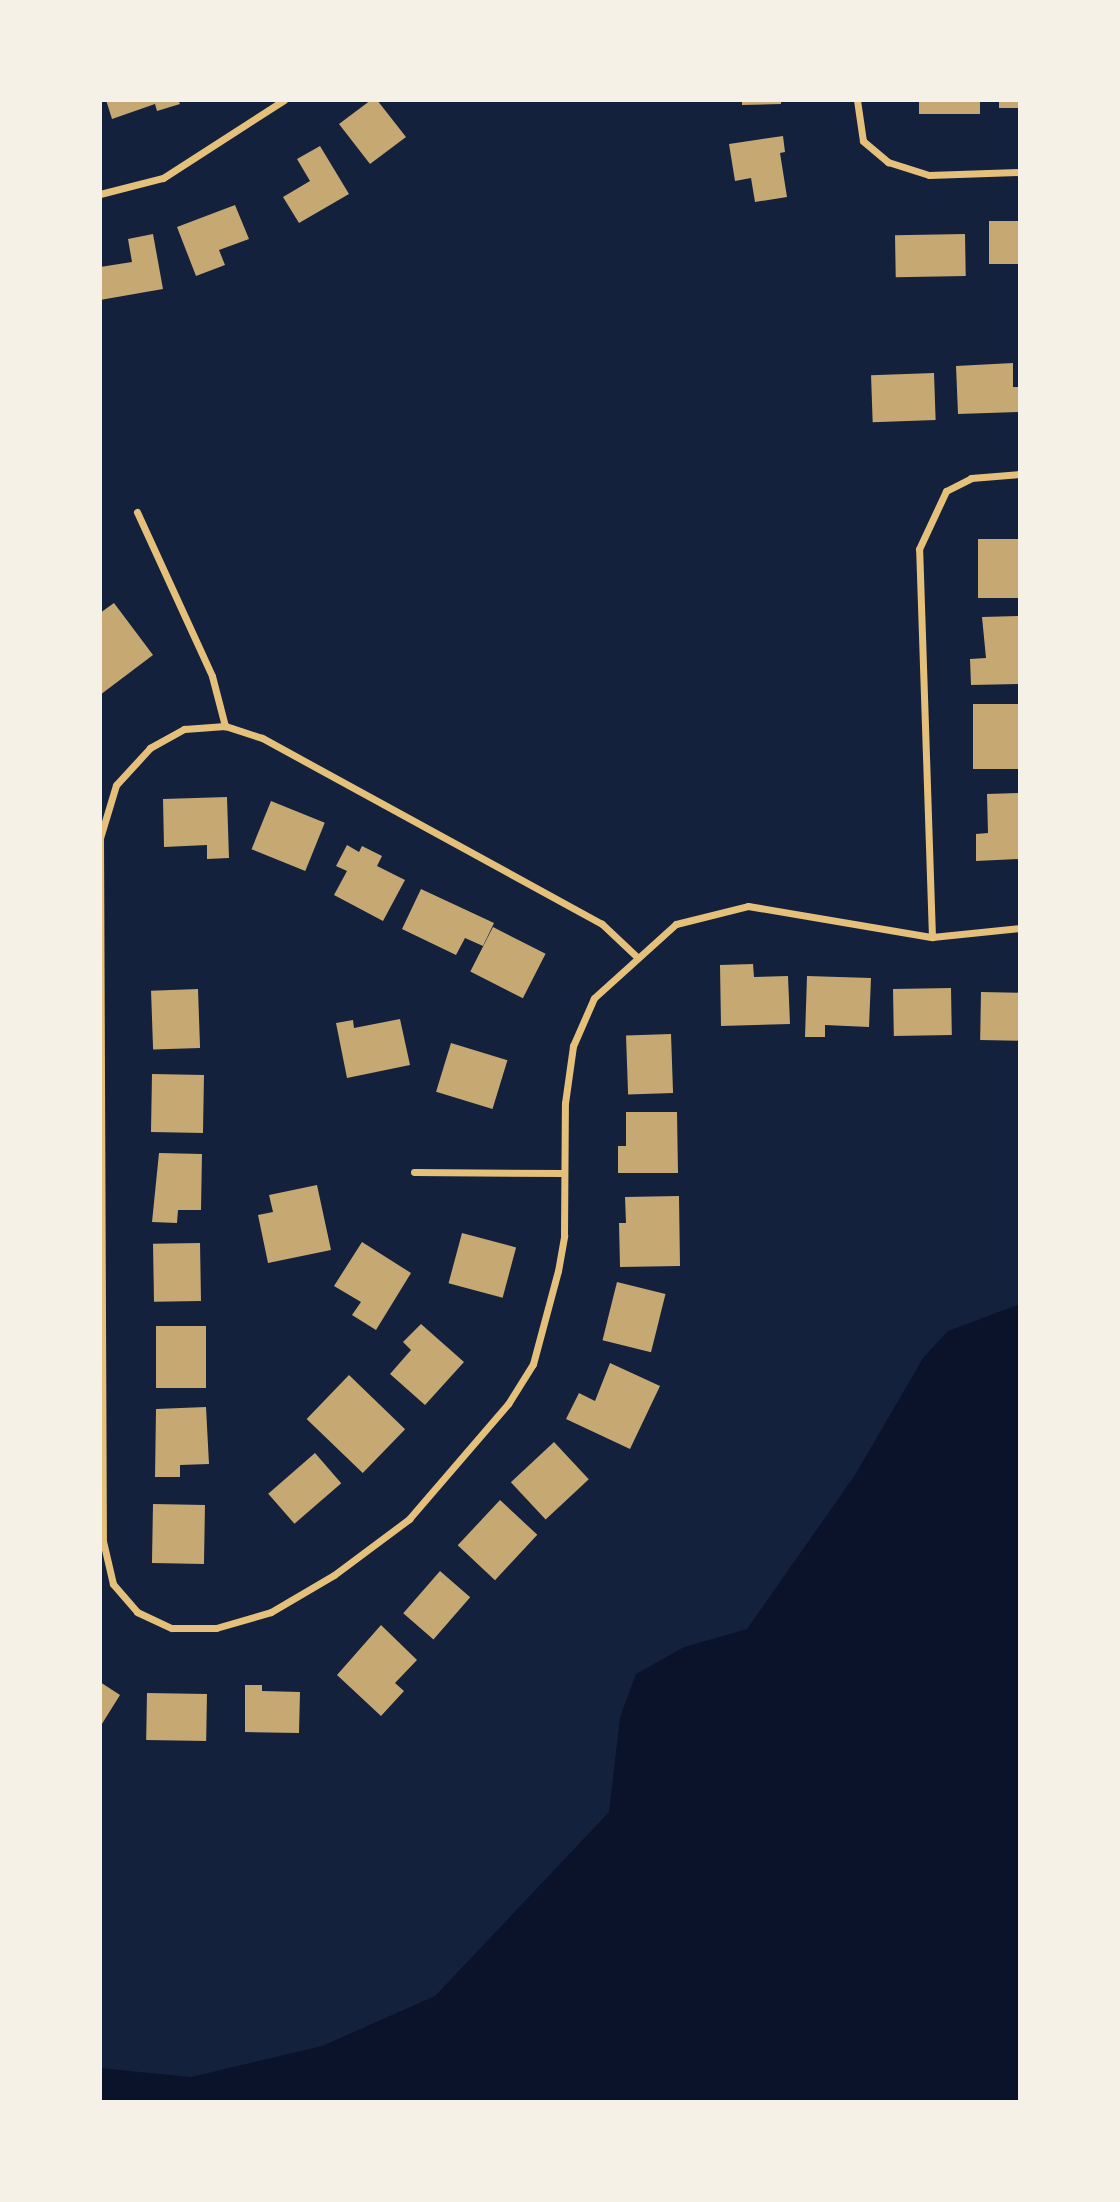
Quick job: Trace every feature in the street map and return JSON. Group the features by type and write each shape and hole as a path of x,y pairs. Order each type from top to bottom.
{"street":[{"path":"100,194 163,178 284,100"},
{"path":"857,100 863,141 888,162 929,175 1020,172"},
{"path":"932,937 919,549 946,491 971,478 1020,474"},
{"path":"138,512 212,676 225,726"},
{"path":"636,956 602,924 284,748 225,726 184,729 150,748 116,785 100,838 103,1541 113,1584 138,1612 172,1628 215,1628 271,1612 334,1575 409,1519 508,1404 533,1364 564,1236 565,1103 573,1046 594,998 636,956 676,924 748,906 801,918 932,937 1020,928"},
{"path":"414,1172 564,1174"}],"water":[{"path":"1020,1304 1020,2102 100,2102 100,2068 191,2077 322,2046 435,1996 609,1812 620,1717 636,1674 684,1647 747,1629 855,1475 923,1358 948,1331"}],"building":[{"path":"106,100 178,100 180,104 157,111 155,104 112,119"},
{"path":"371,100 377,100 406,137 370,164 339,124"},
{"path":"742,100 781,100 781,104 742,105"},
{"path":"919,100 980,100 980,114 919,114"},
{"path":"999,100 1020,100 1020,108 999,108"},
{"path":"783,136 785,152 780,153 787,197 755,202 751,178 735,181 729,144"},
{"path":"320,146 349,194 299,223 283,197 310,181 297,159"},
{"path":"235,205 249,239 219,250 225,265 196,276 177,227"},
{"path":"989,221 1020,221 1020,264 989,264"},
{"path":"153,234 163,289 100,300 100,267 132,262 128,239"},
{"path":"965,234 966,276 896,277 895,235"},
{"path":"1013,363 1013,387 1020,387 1020,412 958,414 956,366"},
{"path":"934,373 936,420 873,422 871,375"},
{"path":"978,539 1020,539 1020,598 978,598"},
{"path":"114,603 153,655 100,695 100,613"},
{"path":"1020,616 1020,684 971,685 970,659 986,658 982,617"},
{"path":"973,704 1020,704 1020,769 973,769"},
{"path":"1020,793 1020,859 976,861 976,834 988,833 987,794"},
{"path":"227,797 229,858 207,859 207,845 164,847 163,799"},
{"path":"271,801 325,823 305,871 252,849"},
{"path":"347,845 359,852 362,846 382,856 377,866 405,880 383,921 334,895 347,871 336,866"},
{"path":"421,889 494,923 483,946 465,938 456,955 402,929"},
{"path":"493,927 546,954 523,998 470,972"},
{"path":"753,964 754,977 788,976 790,1024 721,1026 720,965"},
{"path":"807,976 871,978 869,1027 825,1025 825,1037 805,1037"},
{"path":"951,988 952,1035 894,1036 893,989"},
{"path":"198,989 200,1048 153,1050 151,991"},
{"path":"981,992 1020,993 1019,1041 980,1040"},
{"path":"400,1019 410,1065 347,1078 336,1023 353,1020 354,1028"},
{"path":"671,1034 673,1093 628,1095 626,1036"},
{"path":"451,1043 507,1060 493,1109 436,1092"},
{"path":"152,1074 204,1075 203,1133 151,1132"},
{"path":"626,1112 677,1112 678,1173 618,1173 618,1146 626,1146"},
{"path":"159,1153 202,1154 201,1210 178,1210 177,1223 152,1222"},
{"path":"317,1185 331,1250 268,1263 258,1215 273,1212 269,1195"},
{"path":"679,1196 680,1266 620,1267 619,1223 626,1223 625,1197"},
{"path":"462,1233 516,1247 503,1298 449,1283"},
{"path":"362,1242 411,1273 376,1330 352,1315 361,1302 334,1286"},
{"path":"200,1243 201,1301 154,1302 153,1244"},
{"path":"617,1282 666,1294 651,1352 602,1340"},
{"path":"421,1324 464,1362 425,1405 390,1374 411,1350 403,1342"},
{"path":"156,1326 206,1326 206,1388 156,1388"},
{"path":"610,1363 660,1386 630,1449 566,1419 579,1393 595,1401"},
{"path":"349,1375 405,1429 363,1473 307,1419"},
{"path":"206,1407 209,1464 180,1465 180,1477 155,1477 156,1409"},
{"path":"554,1442 589,1479 546,1520 511,1482"},
{"path":"315,1453 341,1483 294,1524 268,1494"},
{"path":"500,1500 537,1535 495,1580 458,1545"},
{"path":"153,1504 205,1505 204,1564 152,1563"},
{"path":"440,1571 470,1597 433,1640 403,1613"},
{"path":"381,1625 417,1660 395,1683 404,1691 381,1716 337,1675"},
{"path":"100,1682 120,1695 100,1727"},
{"path":"245,1685 262,1685 262,1691 300,1692 299,1733 245,1732"},
{"path":"147,1693 207,1694 206,1741 146,1740"}]}
